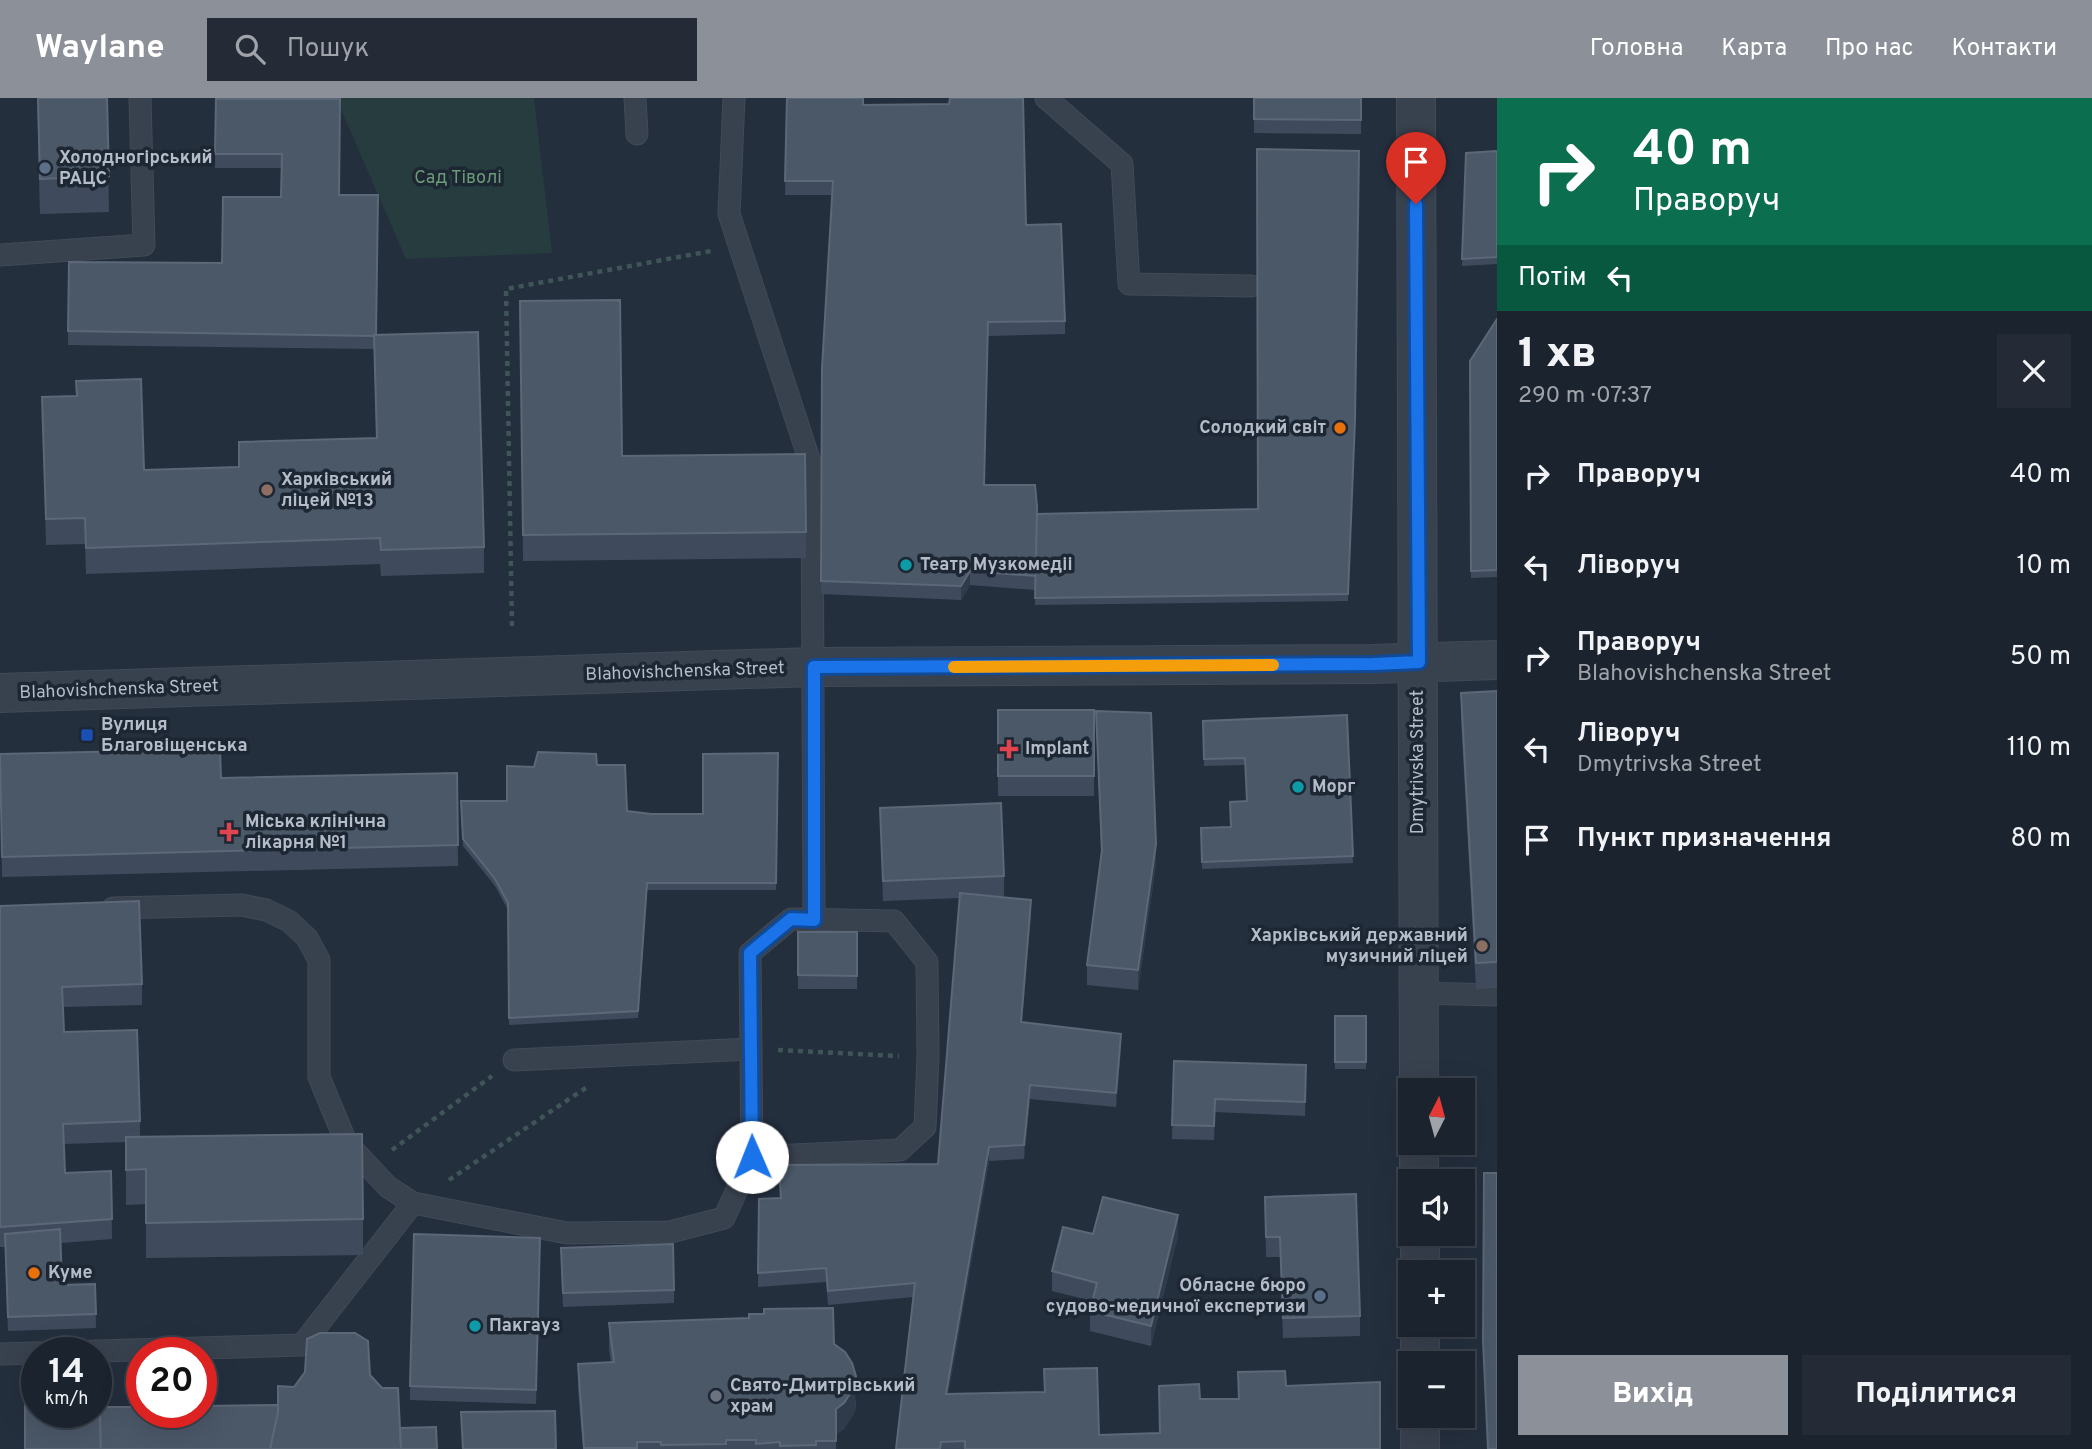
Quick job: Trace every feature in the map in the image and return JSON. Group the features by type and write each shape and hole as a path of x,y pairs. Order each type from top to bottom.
{"street":[{"name":"Dmytrivska Street","path":"1416,98 1419,1078"},
{"name":"Blahovishchenska Street","path":"0,693 814,667 1373,664 1497,660"},
{"path":"1420,1428 1420,1449"}],"lane":[{"path":"0,255 144,245 140,98"},
{"path":"635,98 637,135"},
{"path":"734,98 729,214 812,468 814,920"},
{"path":"1046,98 1122,164 1129,284 1251,286"},
{"path":"89,908 242,905 267,910 289,921 307,938 319,960 319,1077 346,1142 388,1186 413,1203 567,1233 670,1232 724,1218 752,1157 750,953 791,919 894,921 927,962 928,1057 925,1127 900,1150 752,1157"},
{"path":"1419,993 1497,995"},
{"path":"514,1060 751,1049"},
{"path":"0,1353 302,1345 413,1203"}],"path":[{"path":"512,626 506,289 739,246"},
{"path":"751,1049 928,1057"},
{"path":"413,1203 637,1054"},
{"path":"369,1167 514,1060"}],"green space":[{"name":"Сад Тіволі","path":"336,98 534,98 552,253 406,259"}],"building":[{"path":"38,98 107,98 109,176 40,179"},
{"path":"787,98 863,98 863,105 949,104 950,98 1023,98 1026,225 1061,224 1065,321 988,322 984,485 1035,485 1036,576 970,571 961,586 821,581 822,368 833,181 785,181"},
{"path":"1254,98 1361,98 1361,120 1254,119"},
{"path":"216,99 340,99 339,195 378,195 374,336 68,331 69,262 222,263 223,197 281,197 282,154 215,154"},
{"path":"1257,149 1359,151 1355,420 1348,594 1035,598 1037,514 1258,509"},
{"path":"1497,151 1497,257 1462,259 1466,153"},
{"path":"620,300 622,456 805,454 806,532 523,535 520,301"},
{"path":"1497,319 1497,570 1471,571 1470,361"},
{"path":"478,332 484,547 381,550 380,538 86,548 85,518 46,519 42,397 77,396 76,381 141,379 144,470 239,467 239,442 377,438 374,335"},
{"path":"1497,691 1497,962 1476,963 1461,693"},
{"path":"998,710 1094,710 1094,776 998,776"},
{"path":"1096,711 1151,713 1156,844 1138,970 1087,965 1102,850"},
{"name":"Морг","path":"1347,715 1353,856 1202,862 1201,828 1231,827 1230,802 1247,801 1245,758 1204,759 1203,721"},
{"name":"Міська клінічна лікарня №1","path":"220,749 221,778 457,773 458,845 2,857 0,754"},
{"path":"538,752 596,754 597,765 625,765 627,811 651,814 703,814 703,754 778,753 776,883 647,883 638,1011 509,1018 508,903 495,879 463,839 461,801 507,801 507,766 534,767"},
{"path":"1001,803 1004,876 883,881 880,808"},
{"path":"960,893 1031,900 1021,1022 1121,1034 1116,1093 1030,1085 1024,1145 989,1147 946,1394 1045,1392 1044,1369 1097,1368 1099,1435 1160,1433 1159,1386 1199,1384 1200,1399 1239,1399 1238,1372 1285,1371 1286,1386 1380,1382 1380,1449 965,1449 965,1441 941,1442 940,1449 896,1449 915,1283 828,1291 826,1268 758,1273 759,1199 781,1198 779,1165 938,1164"},
{"path":"139,901 142,984 62,987 64,1032 137,1030 140,1121 63,1124 65,1173 111,1171 112,1219 0,1227 0,906"},
{"path":"798,932 857,932 857,976 798,975"},
{"path":"1335,1016 1366,1016 1366,1062 1335,1062"},
{"path":"1174,1061 1306,1065 1305,1102 1215,1099 1214,1126 1172,1125"},
{"path":"362,1134 363,1219 146,1223 146,1169 126,1170 126,1137"},
{"path":"1484,1173 1497,1173 1497,1449 1488,1449 1483,1340"},
{"name":"Обласне бюро судово-медичної експертизи","path":"1356,1194 1360,1316 1283,1318 1280,1237 1266,1237 1265,1197"},
{"path":"1103,1197 1178,1215 1151,1326 1090,1311 1097,1283 1052,1271 1063,1227 1093,1234"},
{"name":"Куме","path":"60,1229 62,1285 95,1284 96,1314 8,1317 5,1234"},
{"name":"Пакгауз","path":"414,1234 540,1238 536,1390 410,1386"},
{"path":"673,1244 674,1290 563,1293 561,1248"},
{"name":"Свято-Дмитрівський храм","path":"833,1308 834,1344 845,1352 856,1376 855,1386 844,1403 836,1409 836,1441 816,1441 816,1445 780,1446 780,1442 756,1444 756,1440 726,1440 726,1444 661,1445 661,1442 637,1442 637,1448 584,1448 578,1364 614,1362 609,1323 749,1318 749,1314 764,1314 764,1309"},
{"path":"320,1333 355,1333 368,1341 370,1375 382,1388 398,1388 401,1449 270,1449 278,1411 278,1386 294,1387 305,1372 307,1339"},
{"path":"278,1405 270,1449 101,1449 100,1428 112,1428 112,1407 126,1407 126,1428 217,1428 217,1406"},
{"path":"555,1411 556,1449 463,1449 461,1412"},
{"path":"436,1427 437,1449 401,1449 400,1428"},
{"path":"25,1428 100,1428 101,1449 25,1449"}],"slow traffic":[{"path":"954,667 1273,665"}],"place":[{"name":"Холодногірський РАЦС","path":"45,168"},
{"name":"Солодкий світ","path":"1340,428"},
{"name":"Харківський ліцей №13","path":"267,490"},
{"name":"Театр Музкомедіі","path":"906,565"},
{"name":"Вулиця Благовіщенська","path":"87,735"},
{"name":"Implant","path":"1009,749"},
{"name":"Морг","path":"1298,787"},
{"name":"Міська клінічна лікарня №1","path":"229,832"},
{"name":"Харківський державний музичний ліцей","path":"1482,946"},
{"name":"Куме","path":"34,1273"},
{"name":"Обласне бюро судово-медичної експертизи","path":"1320,1296"},
{"name":"Пакгауз","path":"475,1326"},
{"name":"Свято-Дмитрівський храм","path":"716,1396"}],"route":[{"path":"752,1157 750,953 791,919 814,920 814,667 1419,662 1416,204"}]}
